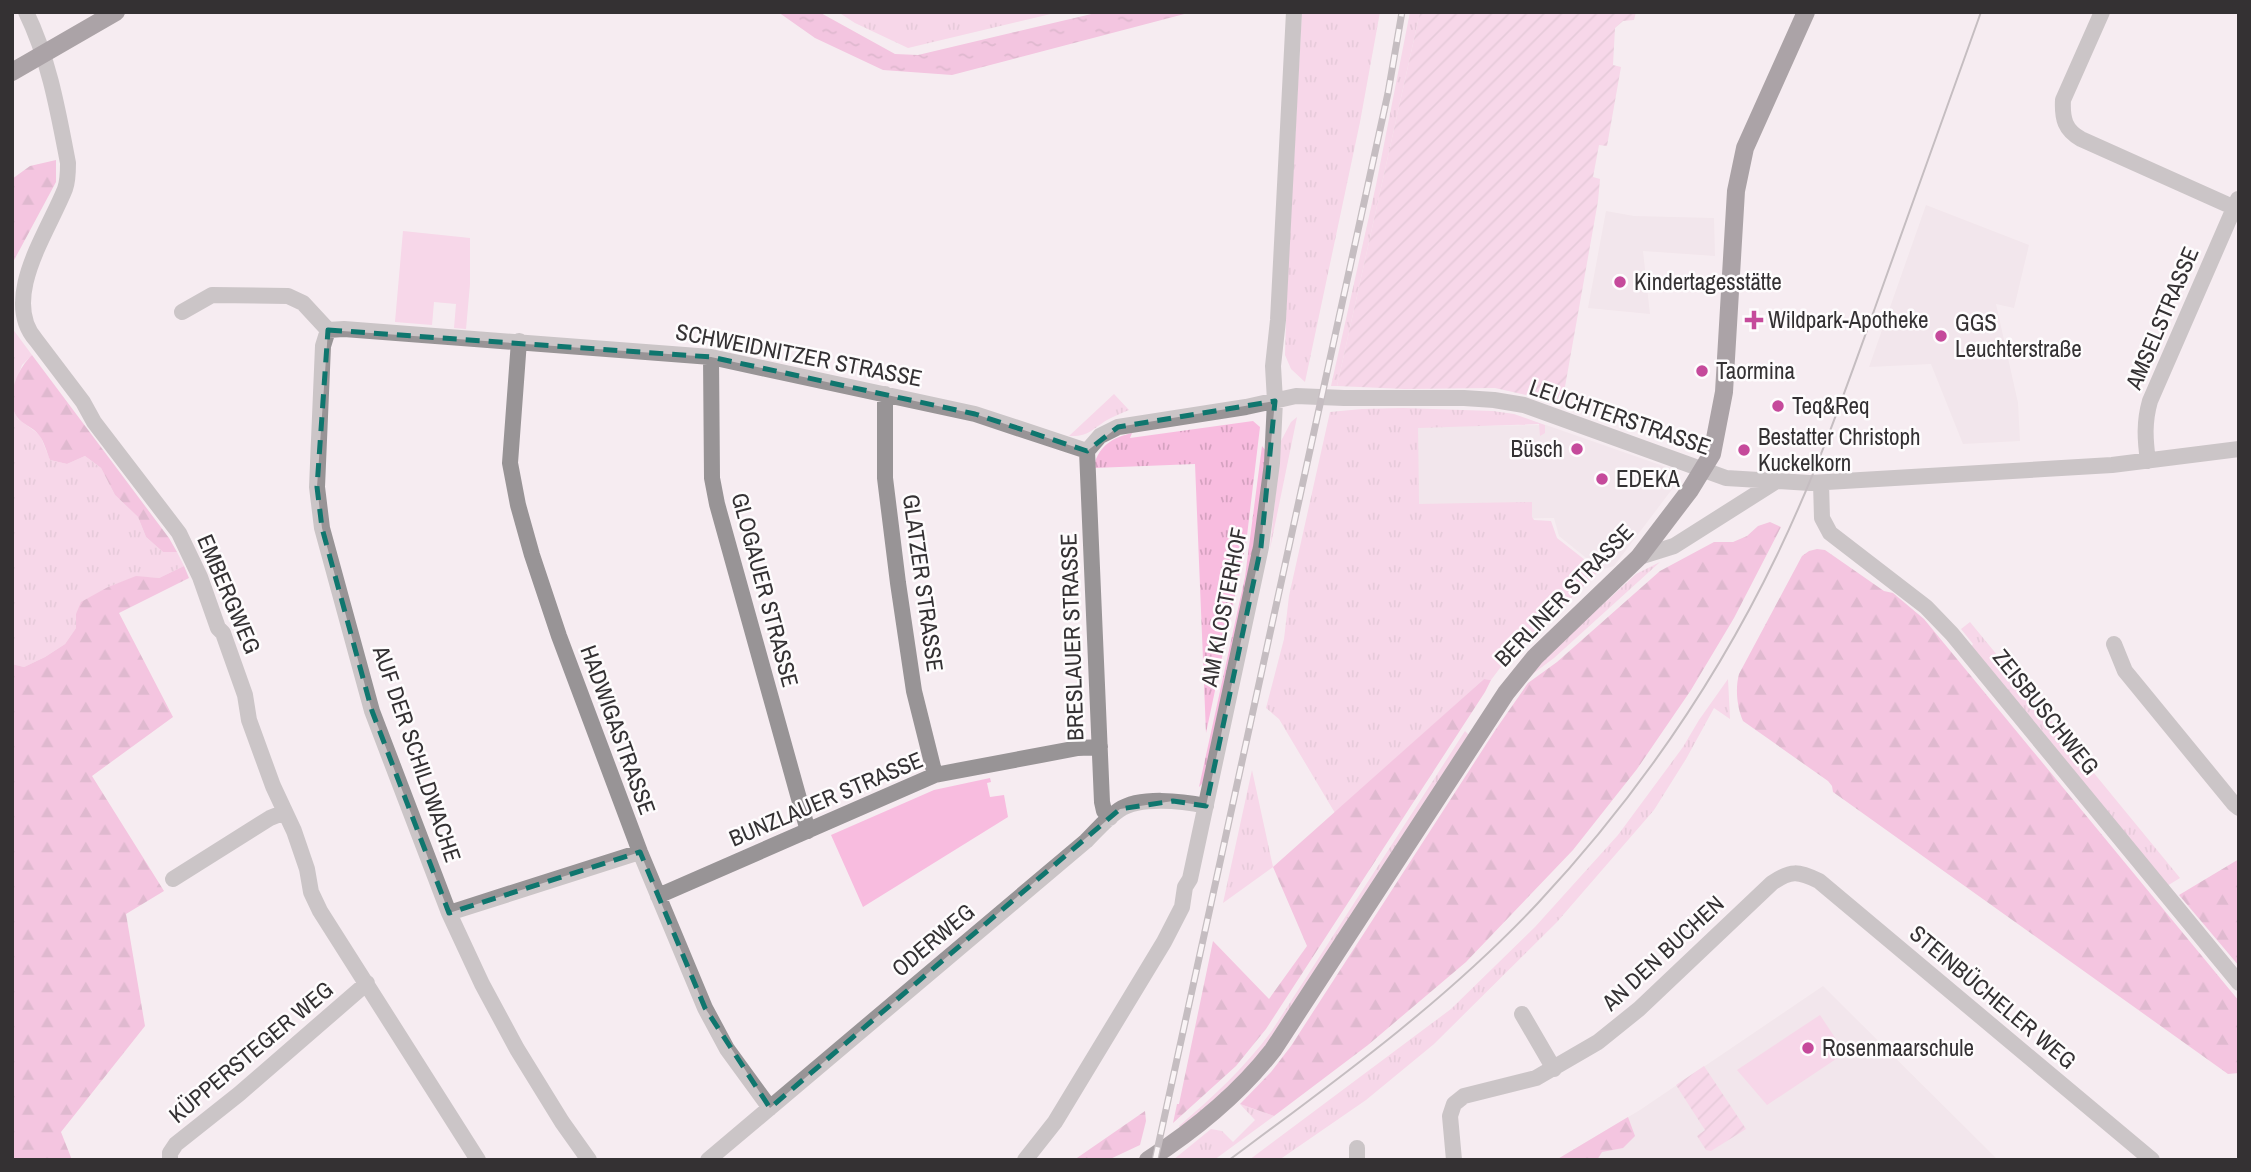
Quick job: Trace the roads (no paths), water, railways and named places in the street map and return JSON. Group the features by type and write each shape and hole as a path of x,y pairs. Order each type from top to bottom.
{"main road":[{"path":"12,72 116,12"},
{"name":"BERLINER STRASSE","path":"1148,1160 1205,1121 1268,1058 1506,693 1535,657 1639,556 1703,470 1712,454 1721,411 1736,191 1745,148 1806,12"}],"street":[{"name":"EMBERGWEG","path":"26,12 52,84 68,175 56,209 18,278 15,295 17,310 30,336 36,340 82,402 189,551 218,628 223,633 245,695 253,731 307,869 311,892 320,911 478,1160"},
{"name":"AM KLOSTERHOF","path":"1025,1160 1055,1122 1174,925 1190,879 1257,568 1269,491 1275,401 1273,366 1278,320 1294,12"},
{"path":"2102,12 2063,100 2062,113 2072,134 2237,203"},
{"name":"AMSELSTRASSE","path":"2148,461 2145,418 2150,401 2237,203"},
{"path":"182,312 212,295 288,296 303,303 328,330"},
{"name":"SCHWEIDNITZER STRASSE","path":"328,330 519,341 711,357 975,414 1087,452"},
{"name":"AUF DER SCHILDWACHE","path":"328,330 323,346 317,487 322,528 372,711 449,913 482,984 517,1049 589,1160"},
{"name":"HADWIGASTRASSE","path":"519,341 510,463 532,555 559,636 640,852 705,1008 727,1049 770,1108"},
{"name":"GLOGAUER STRASSE","path":"711,357 712,478 717,504 808,831"},
{"name":"GLATZER STRASSE","path":"885,394 885,478 898,583 914,691 935,775"},
{"name":"LEUCHTERSTRASSE","path":"1275,401 1296,396 1464,398 1524,404 1703,470 1740,480 1776,482 1821,483 2071,467 2148,461 2239,449"},
{"path":"1087,452 1100,436 1118,427 1275,401"},
{"name":"BRESLAUER STRASSE","path":"1087,452 1102,802 1104,811 1110,818"},
{"path":"1639,556 1674,546 1776,482"},
{"name":"ZEISBUSCHWEG","path":"1821,483 1822,518 1830,533 1926,607 1952,634 2239,983"},
{"path":"2113,644 2125,671 2239,808"},
{"name":"BUNZLAUER STRASSE","path":"658,896 935,775 1078,748 1100,747"},
{"name":"ODERWEG","path":"708,1160 1086,841 1120,809 1134,804 1173,801 1206,806"},
{"path":"173,879 270,818 285,812"},
{"path":"449,913 640,852"},
{"name":"AN DEN BUCHEN","path":"1454,1160 1450,1116 1454,1104 1464,1096 1536,1079 1598,1042 1639,1009 1772,883 1786,873 1802,873"},
{"name":"STEINBÜCHELER WEG","path":"1802,873 1819,881 2152,1160"},
{"name":"KÜPPERSTEGER WEG","path":"170,1160 170,1153 176,1144 239,1094 368,983"},
{"path":"1522,1014 1554,1069"}],"water":[{"path":"778,12 819,12 895,54 918,55 1100,12 1192,12 952,75 883,70 815,38"}],"tram line":[{"path":"1229,1160 1390,1038 1503,939 1607,823 1640,781 1700,694 1777,555 1818,462 1981,12"}],"railway":[{"path":"1155,1160 1388,93 1402,12"}],"place":[{"name":"Kindertagesstätte","path":"1620,282"},
{"name":"Wildpark-Apotheke","path":"1754,320"},
{"name":"GGS Leuchterstraße","path":"1941,336"},
{"name":"Taormina","path":"1702,371"},
{"name":"Teq&Req","path":"1778,406"},
{"name":"Büsch","path":"1577,449"},
{"name":"Bestatter Christoph Kuckelkorn","path":"1744,450"},
{"name":"EDEKA","path":"1602,479"},
{"name":"Rosenmaarschule","path":"1808,1048"}]}
